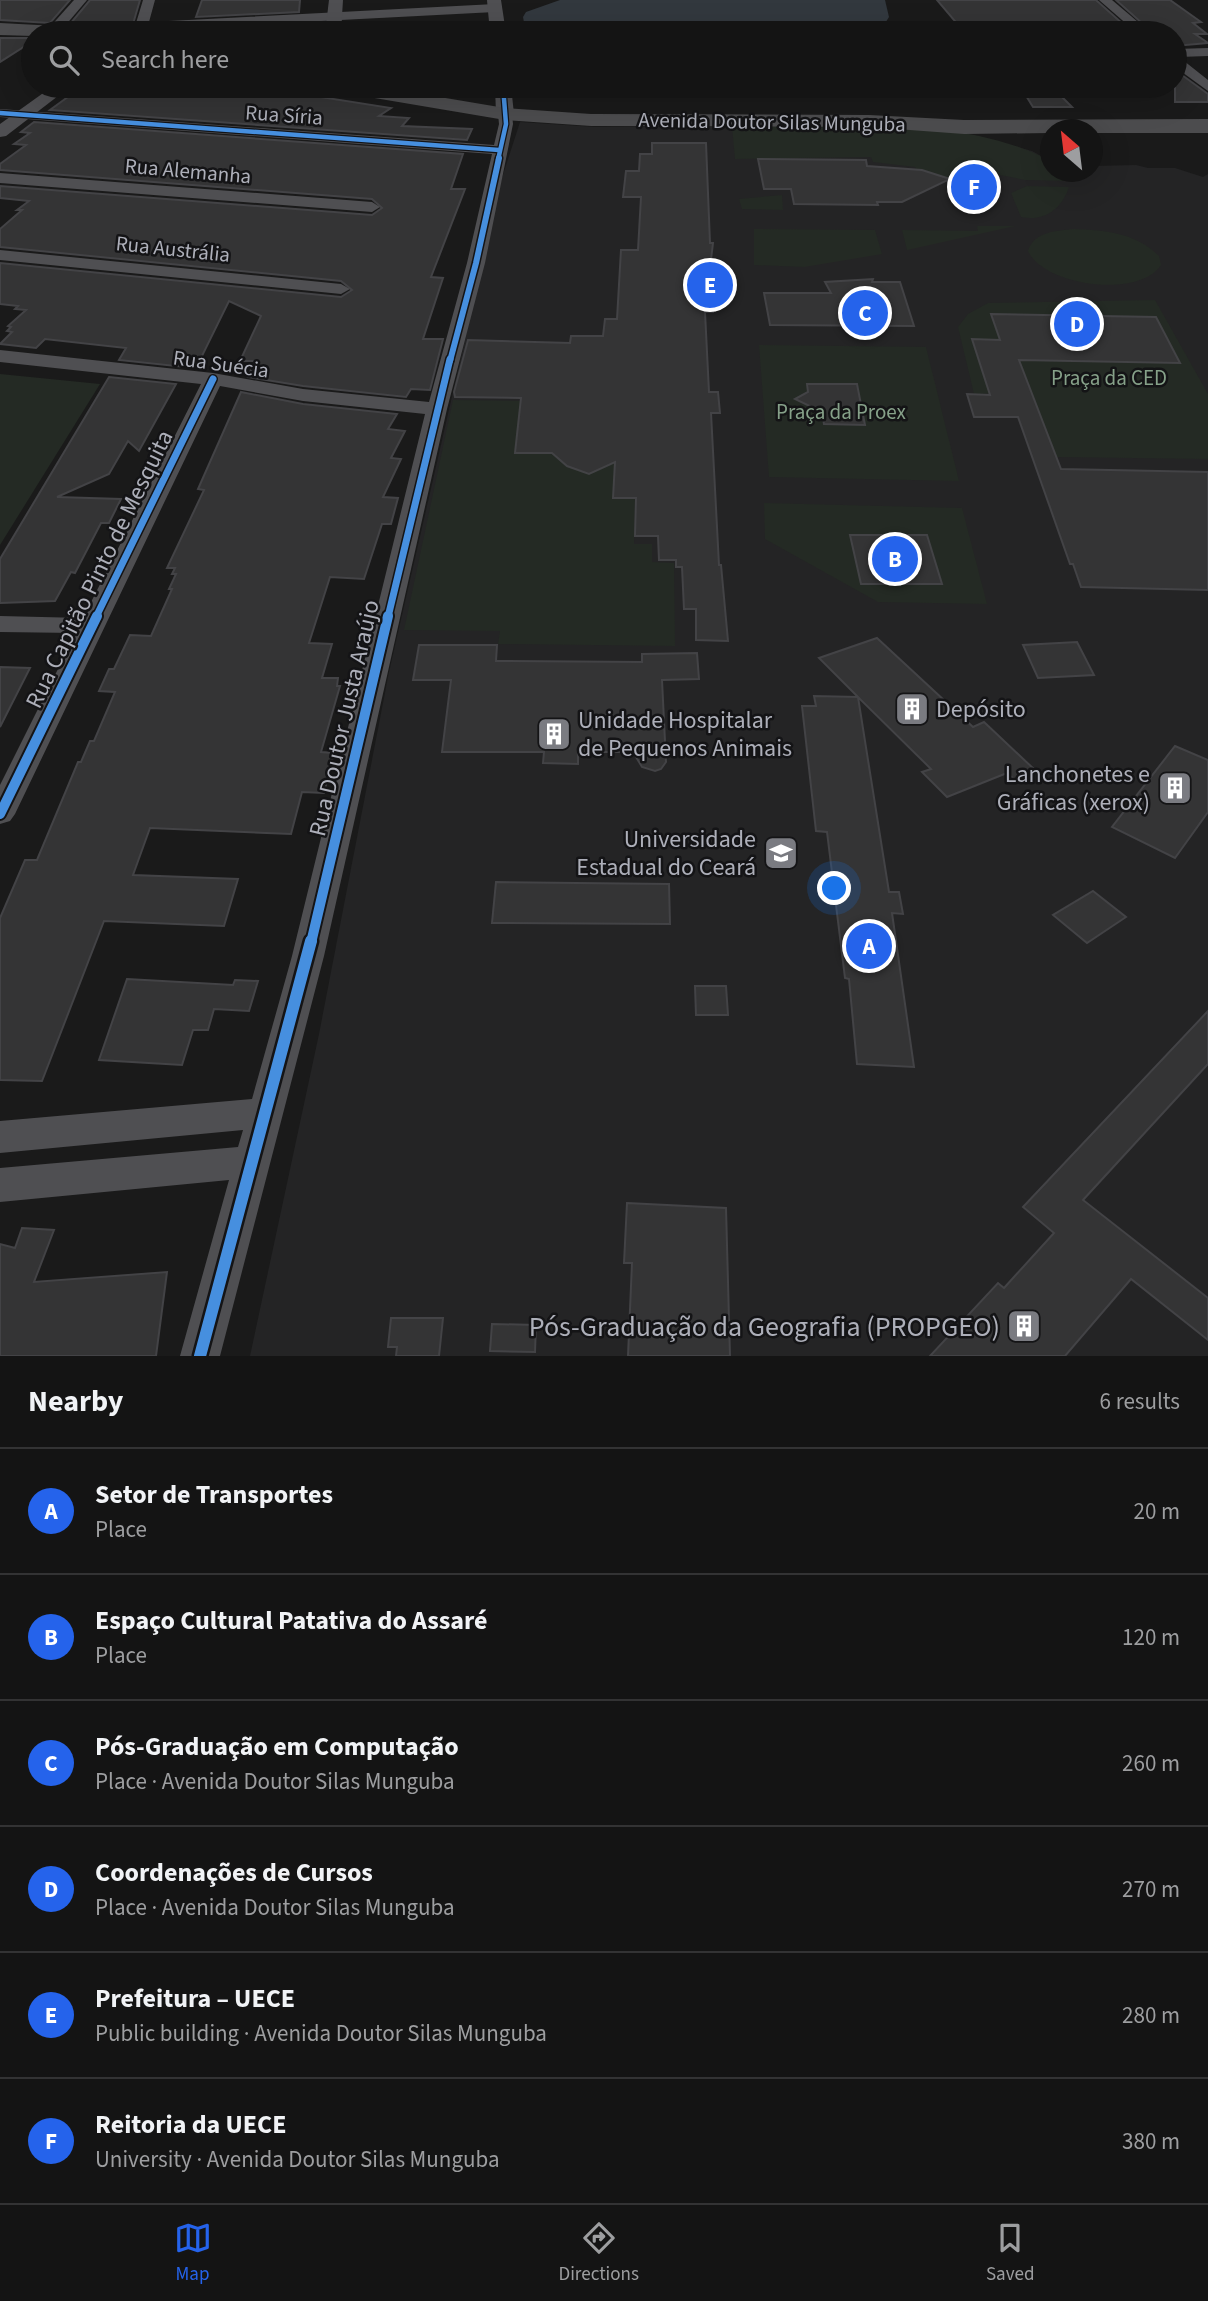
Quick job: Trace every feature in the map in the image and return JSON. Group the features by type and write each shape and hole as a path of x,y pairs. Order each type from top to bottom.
{"main road":[{"path":"0,32 21,32"},
{"path":"0,32 21,35"},
{"name":"Avenida Doutor Silas Munguba","path":"463,98 619,112 1208,113"},
{"name":"Avenida Doutor Silas Munguba","path":"472,98 591,120 869,121 973,127 1208,126"},
{"path":"973,127 973,121 979,118 1032,118 1058,113"}],"street":[{"path":"63,21 81,0"},
{"path":"142,21 149,0"},
{"path":"334,21 336,0"},
{"path":"1105,0 1130,21"},
{"path":"269,21 494,4"},
{"path":"1187,53 1208,52"},
{"path":"1187,70 1208,87"},
{"path":"1,113 22,98"},
{"path":"0,132 47,98"},
{"name":"Rua Doutor Justa Araújo","path":"200,1356 308,956 437,409 473,276 506,124 504,102"},
{"name":"Rua Síria","path":"1,113 499,150"},
{"name":"Rua Alemanha","path":"0,178 372,207"},
{"name":"Rua Austrália","path":"0,255 341,289"},
{"name":"Rua Suécia","path":"0,356 213,379 303,395 437,409"},
{"name":"Rua Capitão Pinto de Mesquita","path":"0,814 213,379"},
{"path":"0,624 93,626"},
{"path":"0,1137 265,1113"},
{"path":"0,1185 252,1162"}],"shaded area":[{"path":"560,0 885,0 889,17 886,21 524,21 526,12"},
{"name":"Universidade Estadual do Ceará","path":"520,122 595,127 853,127 972,135 1040,155 1040,182 1103,182 1103,166 1175,168 1203,177 1208,174 1208,1356 250,1356 319,1034 389,672 502,178"}],"green space":[{"path":"895,126 937,129 1016,146 1040,157 1040,180 995,174 983,175 971,182 958,182 918,171 915,167 873,162 871,157 735,159 732,127"},
{"path":"1027,186 1069,187 1062,202 1051,212 1037,218 1029,218 1021,217 1011,193"},
{"path":"782,195 783,210 742,209 739,199"},
{"path":"977,226 1015,226 907,250 902,230 978,231"},
{"path":"754,229 875,230 882,254 804,267 754,265"},
{"path":"1074,229 1120,234 1140,242 1159,256 1161,265 1150,276 1133,282 1092,284 1052,273 1037,263 1028,251 1035,239 1041,236"},
{"name":"Praça da CED","path":"1155,300 1208,394 1208,459 1056,457 1032,397 1007,393 974,394 958,327 968,314 988,303"},
{"name":"Praça da Proex","path":"759,345 926,347 959,481 769,477"},
{"path":"0,374 100,384 0,545"},
{"path":"453,400 591,402 635,489 634,544 652,544 652,562 674,563 675,646 498,644 500,631 404,630"},
{"path":"764,503 962,508 987,604 878,602 765,539"}],"building":[{"path":"0,0 70,0 52,21 0,20"},
{"path":"90,0 140,0 134,21 72,21"},
{"path":"202,0 300,0 299,12 196,17"},
{"path":"937,0 1096,0 1120,21 955,21"},
{"path":"1116,0 1170,0 1201,22 1193,23 1207,34 1195,34 1208,43 1187,45 1187,21 1140,21"},
{"path":"0,38 21,38 21,49 0,62"},
{"path":"1187,79 1208,94 1208,102 1175,102 1175,98 1187,98"},
{"path":"66,98 327,98 391,108 379,116 409,118 402,126 472,129 467,140 50,110"},
{"path":"1027,98 1063,98 1072,107 1033,107"},
{"path":"34,122 463,154 451,189 465,189 431,277 443,278 423,339 443,339 430,390 411,389 406,397 248,377 255,361 240,361 261,316 229,301 200,360 189,359 185,367 119,360 126,348 45,339 36,348 0,344 12,332 7,331 11,327 8,326 26,310 0,304 0,263 341,297 352,290 341,281 0,247 0,229 29,201 0,198 0,186 372,215 382,208 372,199 0,170 0,164 26,145 14,144 30,133 21,132"},
{"path":"652,143 706,143 710,243 713,243 710,268 713,312 705,312 709,392 718,392 720,413 711,413 719,565 728,641 696,640 696,609 684,609 682,567 676,567 676,560 659,560 658,536 635,536 636,498 613,498 615,462 589,474 567,466 552,453 515,453 521,398 455,397 454,392 468,340 570,343 571,336 603,336 605,319 617,319 621,250 638,250 641,197 623,197 626,171 639,171 640,154 652,154"},
{"path":"758,159 866,160 867,166 922,170 950,179 902,202 877,202 878,205 794,204 791,189 764,189"},
{"path":"873,279 872,282 900,282 914,326 770,325 764,293 831,293 825,282"},
{"path":"991,314 1156,317 1180,363 1019,360 1061,469 1208,472 1208,590 1081,587 1073,564 1070,564 1018,417 974,417 967,394 990,395 972,339 1000,340"},
{"path":"109,377 176,384 139,451 128,441 109,474 57,497 121,499 109,523 101,523 75,573 71,572 55,601 0,603 0,559"},
{"path":"807,384 857,384 865,425 824,424 822,412 795,399 808,392"},
{"path":"241,392 303,404 397,414 388,429 405,431 391,458 401,459 383,497 398,498 391,524 382,524 364,579 330,577 309,643 332,644 322,678 338,678 337,686 340,686 321,752 334,753 324,793 302,792 291,834 150,828 133,875 238,879 224,926 104,921 42,1081 0,1080 0,918 25,860 37,860 78,762 81,762 90,741 94,741 115,692 99,691 109,669 114,669 130,635 151,636 176,574 172,574 175,568 167,568 204,490 198,489"},
{"path":"850,535 927,535 942,584 861,584"},
{"name":"Depósito","path":"877,638 973,727 984,722 1036,771 1015,780 1007,773 947,797 922,772 931,769 819,658"},
{"path":"1077,642 1094,675 1038,678 1023,645"},
{"path":"419,645 497,645 496,661 642,662 642,654 697,653 699,679 662,680 666,762 661,769 655,771 642,767 633,752 578,752 578,764 543,763 544,752 442,752 451,680 413,680"},
{"path":"0,667 30,668 0,727"},
{"path":"814,696 858,697 889,892 899,892 903,914 892,913 914,1067 857,1064 849,979 845,978 827,832 816,831 802,706 816,706"},
{"name":"Lanchonetes e Gráficas (xerox)","path":"1175,746 1208,760 1208,812 1175,858 1112,827"},
{"path":"496,882 669,884 670,924 492,923"},
{"path":"1093,891 1126,917 1087,943 1053,915"},
{"path":"127,979 233,985 235,980 258,981 249,1011 214,1009 208,1030 193,1030 182,1065 99,1060"},
{"path":"695,986 726,986 728,1015 696,1015"},
{"path":"1208,1011 1208,1064 1083,1200 1208,1298 1208,1340 1131,1279 1065,1356 930,1356 998,1283 1004,1288 1054,1233 1023,1207"},
{"path":"627,1203 726,1208 730,1356 628,1356 632,1263 624,1263"},
{"path":"22,1228 54,1230 34,1282 167,1272 156,1356 0,1356 0,1244 15,1248"},
{"path":"391,1318 443,1318 439,1356 396,1356 397,1347 388,1347"},
{"path":"492,1324 536,1325 535,1352 490,1351"}],"cycle path":[{"path":"200,1356 308,956 437,409 476,263 506,124 504,98"},
{"path":"0,113 499,150"},
{"path":"0,814 213,379"}],"place":[{"name":"Reitoria da UECE","path":"974,187"},
{"name":"Prefeitura – UECE","path":"710,285"},
{"name":"Pós-Graduação em Computação","path":"865,313"},
{"name":"Coordenações de Cursos","path":"1077,324"},
{"name":"Espaço Cultural Patativa do Assaré","path":"895,559"},
{"name":"Depósito","path":"912,709"},
{"name":"Unidade Hospitalar de Pequenos Animais","path":"554,734"},
{"name":"Lanchonetes e Gráficas (xerox)","path":"1175,788"},
{"name":"Universidade Estadual do Ceará","path":"781,853"},
{"name":"Setor de Transportes","path":"869,946"},
{"name":"Pós-Graduação da Geografia (PROPGEO)","path":"1024,1326"}]}
